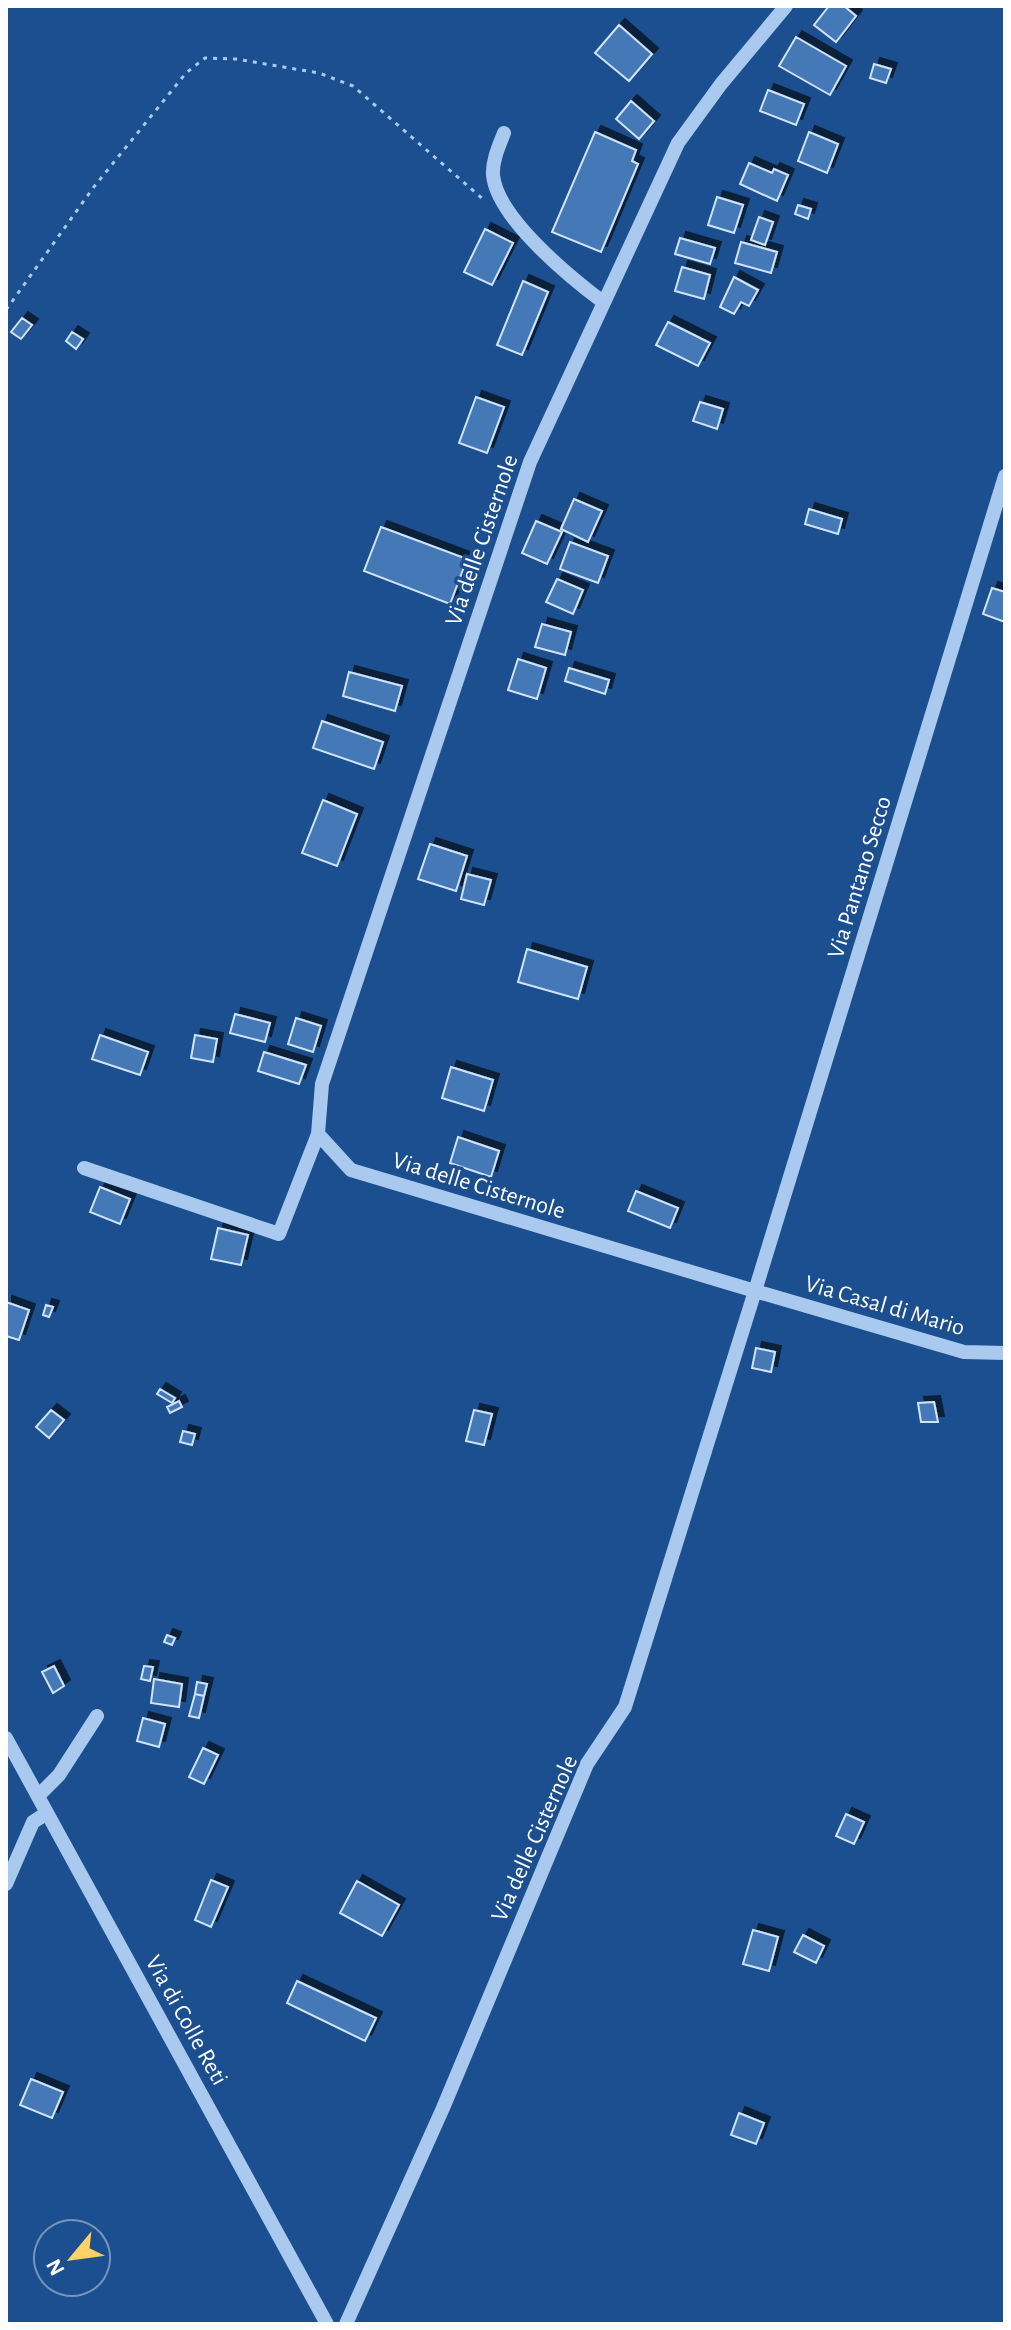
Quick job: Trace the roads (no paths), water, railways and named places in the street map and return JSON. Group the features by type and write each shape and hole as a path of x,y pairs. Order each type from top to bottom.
{"street":[{"name":"Via delle Cisternole","path":"346,2324 443,2108 587,1764 625,1707 755,1291 351,1170 318,1134 322,1084 530,462 678,143 721,84 786,6"},
{"path":"504,133 493,174 499,192 533,243 603,302"},
{"name":"Via Pantano Secco","path":"755,1291 1005,476"},
{"path":"84,1168 279,1234 318,1134"},
{"name":"Via Casal di Mario","path":"755,1291 964,1352 1005,1353"},
{"path":"38,1796 59,1775 97,1716"},
{"name":"Via di Colle Reti","path":"6,1738 327,2324"},
{"path":"6,1884 33,1822 47,1813"}]}
